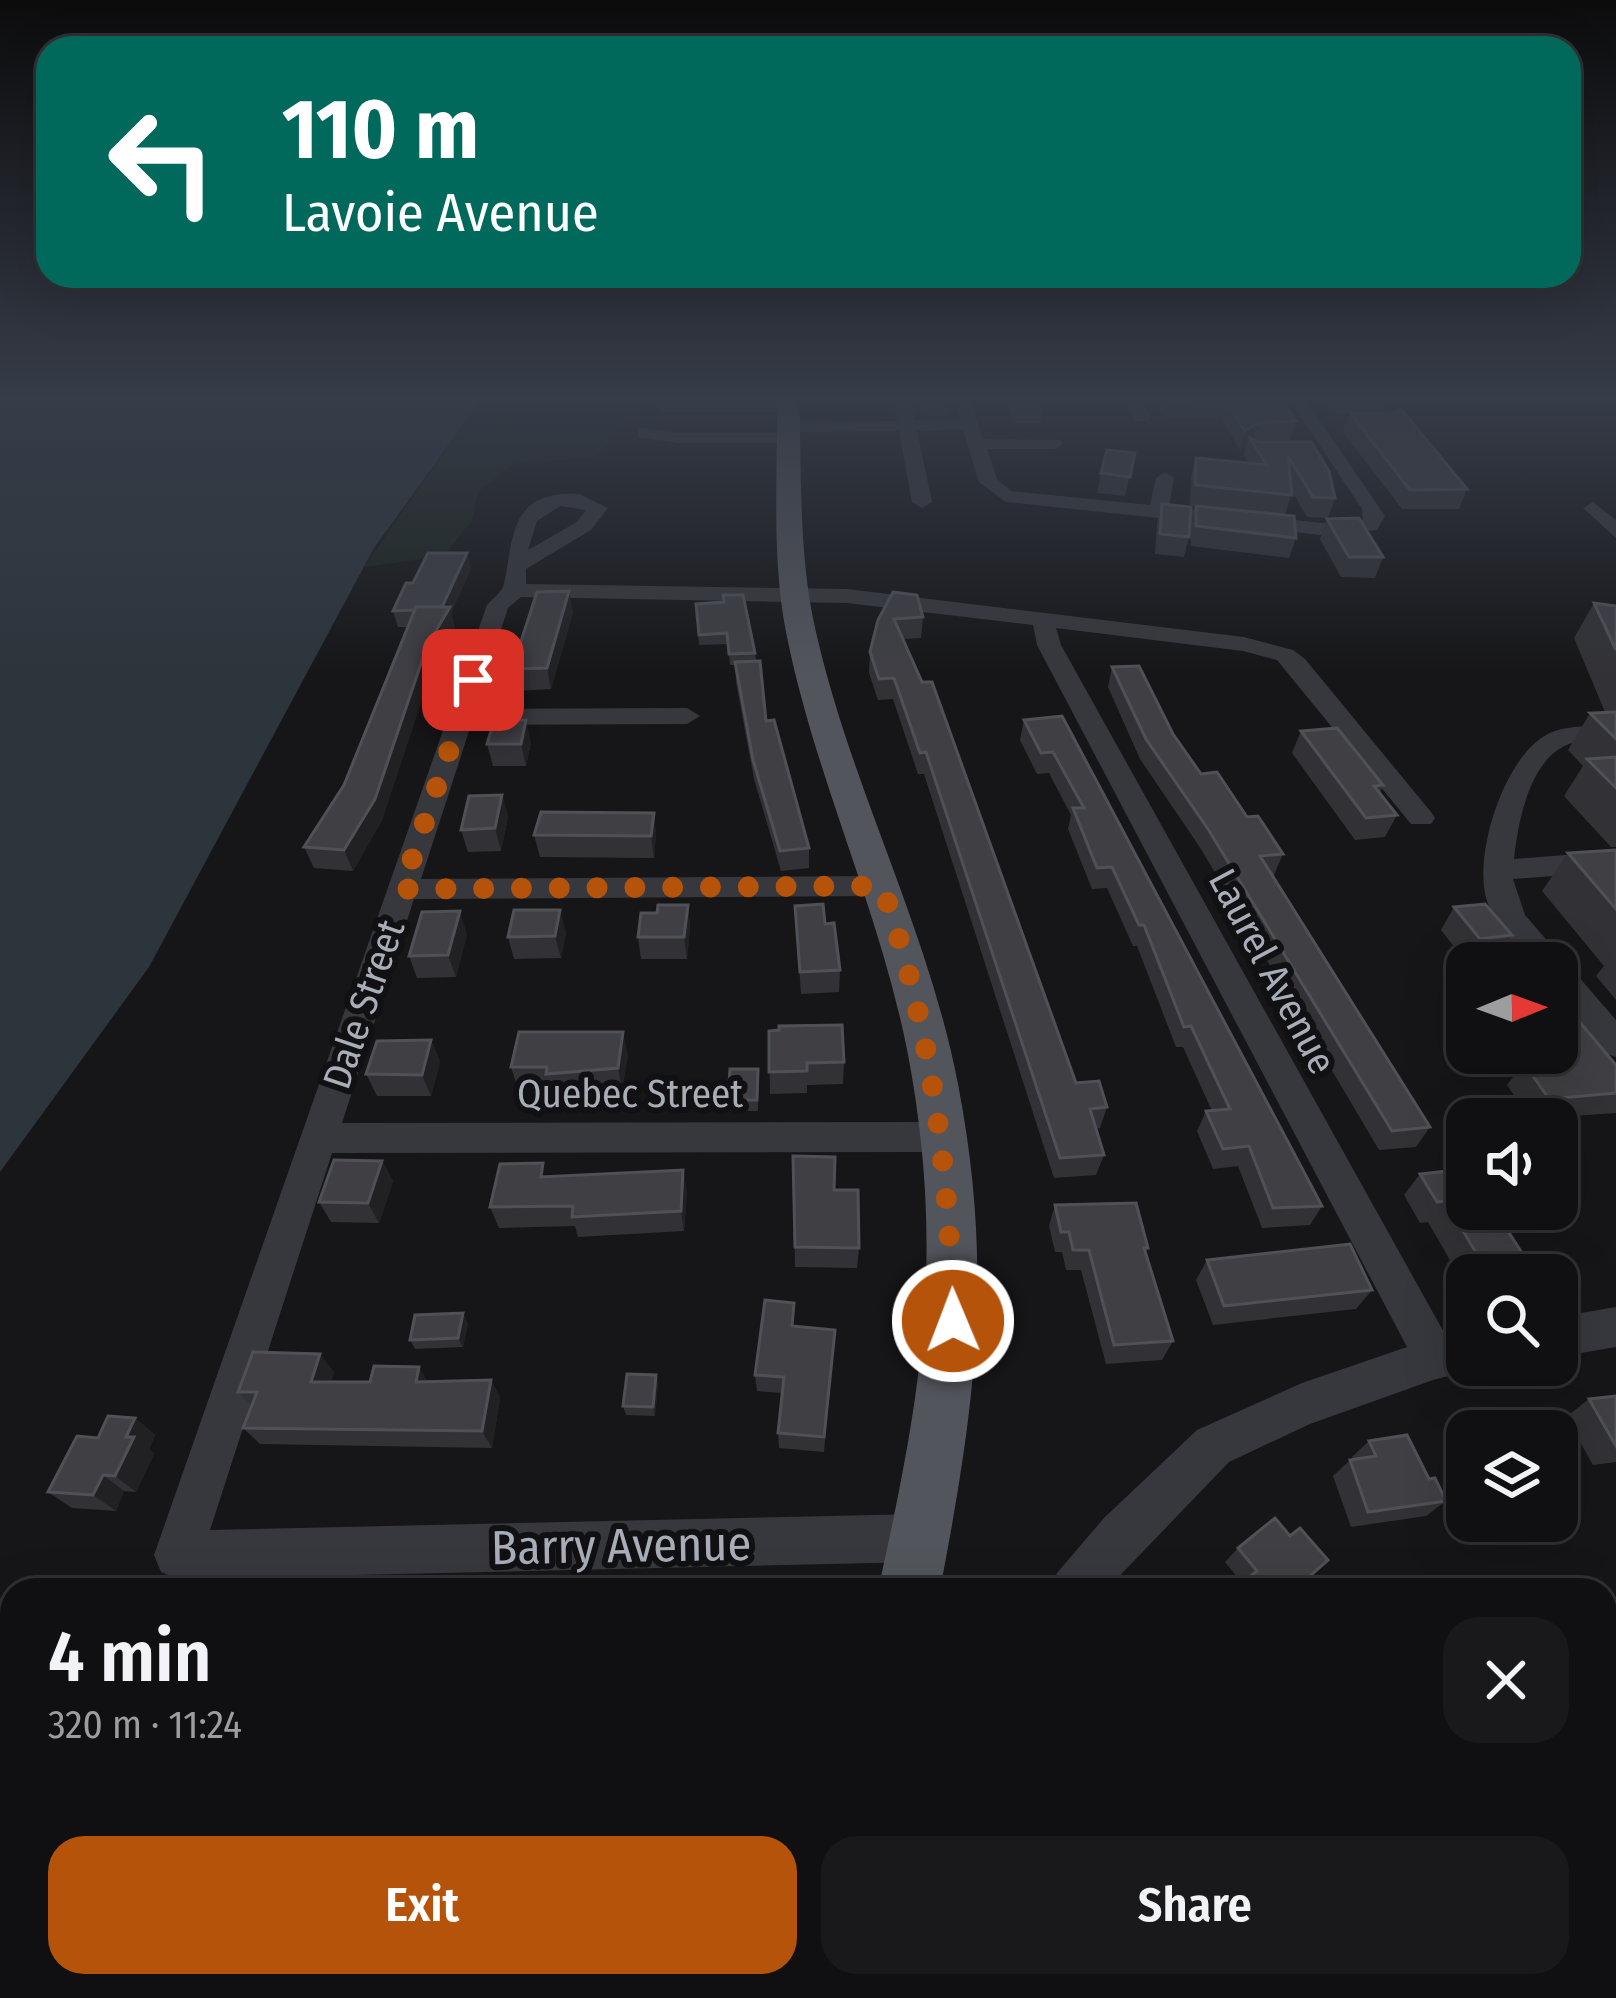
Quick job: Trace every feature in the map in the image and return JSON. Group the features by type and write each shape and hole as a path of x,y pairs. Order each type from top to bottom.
{"main road":[{"path":"791,489 795,593 811,672 909,964 930,1052 942,1138 953,1321 947,1391 912,1578"}],"street":[{"path":"920,489 922,502"},
{"path":"997,489 1006,496 1322,529 1370,526 1375,516 1355,489"},
{"path":"1157,513 1162,489"},
{"path":"1593,508 1616,532"},
{"name":"Dale Street","path":"178,1555 498,604 515,579 795,593 1244,644 1286,655 1343,716 1421,818"},
{"name":"Laurel Avenue","path":"1042,621 1049,645 1446,1347"},
{"path":"460,717 687,716"},
{"path":"1531,942 1510,918 1499,894 1511,797 1538,756 1559,738 1616,734"},
{"path":"1500,870 1616,861"},
{"path":"402,889 882,886"},
{"path":"1578,998 1616,1044"},
{"name":"Quebec Street","path":"318,1138 942,1138"},
{"path":"1578,1333 1616,1327"},
{"path":"1084,1578 1120,1535 1214,1446 1302,1405 1446,1358"},
{"name":"Barry Avenue","path":"178,1555 920,1538"}],"shaded area":[{"path":"0,489 417,489 374,548 149,967 0,1172"},
{"path":"419,489 481,489 472,520 444,556 364,567"}],"building":[{"path":"1236,489 1291,489 1292,495"},
{"path":"1308,489 1333,489 1335,498 1313,497"},
{"path":"1162,504 1191,507 1189,537 1160,534"},
{"path":"1196,506 1294,516 1296,538 1196,526"},
{"path":"1359,518 1383,557 1349,557 1327,519"},
{"path":"428,553 467,553 442,607 393,611 406,583 413,583"},
{"path":"569,591 547,668 512,669 537,592"},
{"path":"893,592 917,595 923,617 894,619 922,682 932,682 1076,1083 1099,1081 1107,1107 1090,1109 1104,1155 1060,1158 926,752 920,753 894,678 879,679 870,652 878,620"},
{"path":"723,595 743,595 755,653 729,654 727,633 699,635 696,604 724,602"},
{"path":"1594,603 1616,606 1616,650"},
{"path":"416,607 450,607 427,646 375,799 344,850 304,847 344,785"},
{"path":"760,661 766,721 774,720 809,848 780,851 753,760 735,662"},
{"path":"1139,666 1173,734 1201,774 1217,772 1247,817 1258,816 1283,854 1260,856 1430,1127 1392,1131 1208,829 1146,739 1112,667"},
{"path":"1616,712 1616,739 1590,713"},
{"path":"1062,716 1322,1206 1273,1208 1249,1146 1223,1149 1206,1111 1230,1109 1191,1026 1184,1027 1144,925 1139,925 1112,867 1097,868 1073,808 1084,808 1053,752 1041,753 1024,720"},
{"path":"526,720 521,744 487,744 494,721"},
{"path":"1337,728 1383,785 1374,786 1397,815 1366,818 1301,731"},
{"path":"1616,757 1616,788 1587,759"},
{"path":"502,795 495,828 461,830 469,796"},
{"path":"541,812 654,813 651,836 534,835"},
{"path":"1616,850 1616,909 1568,853"},
{"path":"823,904 825,924 834,923 840,970 800,972 795,906"},
{"path":"1485,904 1512,935 1480,939 1454,907"},
{"path":"658,905 688,905 684,937 638,937 641,913 657,913"},
{"path":"514,910 560,910 555,936 508,937"},
{"path":"460,911 448,955 409,956 422,912"},
{"path":"1578,1020 1616,1065 1616,1093 1548,1098 1532,1074 1578,1074"},
{"path":"842,1025 844,1062 807,1063 807,1071 769,1072 769,1031 779,1026"},
{"path":"519,1032 623,1032 618,1068 546,1074 547,1067 511,1067"},
{"path":"431,1040 422,1075 366,1074 377,1041"},
{"path":"730,1069 758,1069 757,1100 728,1100"},
{"path":"793,1156 835,1157 834,1190 858,1190 859,1248 795,1247"},
{"path":"334,1160 382,1161 368,1203 319,1202"},
{"path":"543,1163 541,1177 683,1170 681,1211 572,1217 573,1206 490,1207 500,1164"},
{"path":"1446,1171 1446,1203 1437,1202 1420,1174"},
{"path":"1136,1203 1148,1248 1144,1248 1173,1341 1114,1345 1089,1250 1073,1250 1069,1232 1061,1232 1055,1205"},
{"path":"1462,1230 1507,1230 1523,1254 1477,1254"},
{"path":"1350,1244 1372,1290 1224,1306 1207,1260"},
{"path":"765,1300 794,1303 792,1326 835,1330 824,1437 778,1433 784,1377 755,1375"},
{"path":"463,1313 458,1338 410,1340 415,1315"},
{"path":"253,1352 320,1354 311,1382 370,1382 374,1366 419,1367 416,1382 491,1380 482,1431 243,1428 257,1392 238,1392"},
{"path":"627,1374 656,1375 653,1407 623,1406"},
{"path":"1616,1396 1616,1446 1589,1399"},
{"path":"108,1416 135,1418 126,1437 134,1437 115,1476 103,1475 93,1495 48,1492 77,1436 98,1438"},
{"path":"1407,1435 1446,1501 1368,1512 1350,1460 1376,1456 1369,1441"},
{"path":"1275,1518 1290,1536 1300,1528 1328,1560 1308,1578 1248,1578 1257,1571 1238,1548"}],"route":[{"path":"473,680 402,889 882,886 909,964 930,1052 945,1155 953,1321"}]}
